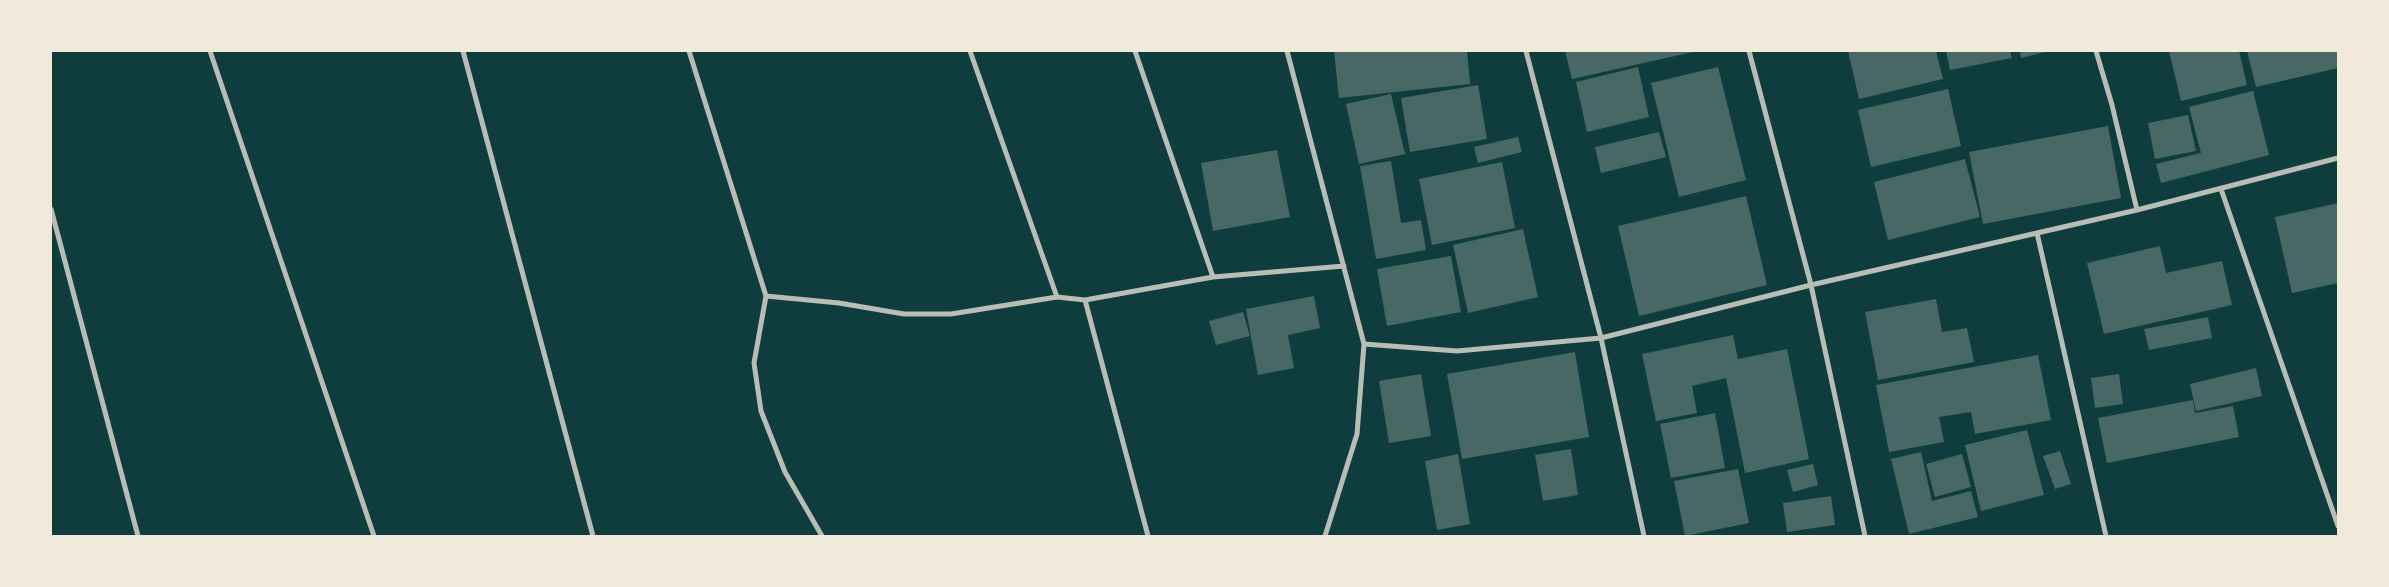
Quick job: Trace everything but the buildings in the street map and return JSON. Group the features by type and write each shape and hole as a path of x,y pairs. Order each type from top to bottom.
{"street":[{"path":"210,51 374,536"},
{"path":"462,51 593,536"},
{"path":"689,51 766,296 754,363 761,412 785,472 822,536"},
{"path":"970,51 1057,297"},
{"path":"1135,51 1213,277"},
{"path":"1287,51 1364,344 1357,434 1325,536"},
{"path":"1526,51 1602,338 1644,536"},
{"path":"1749,51 1811,284 1865,536"},
{"path":"2096,51 2112,105 2137,210"},
{"path":"1364,344 1457,351 1602,338 1811,284 2137,210 2338,158"},
{"path":"2222,189 2338,526"},
{"path":"51,209 138,536"},
{"path":"2037,233 2106,536"},
{"path":"766,296 839,303 904,314 951,314 1057,297 1085,300 1213,277 1344,266"},
{"path":"1085,300 1148,536"}]}
